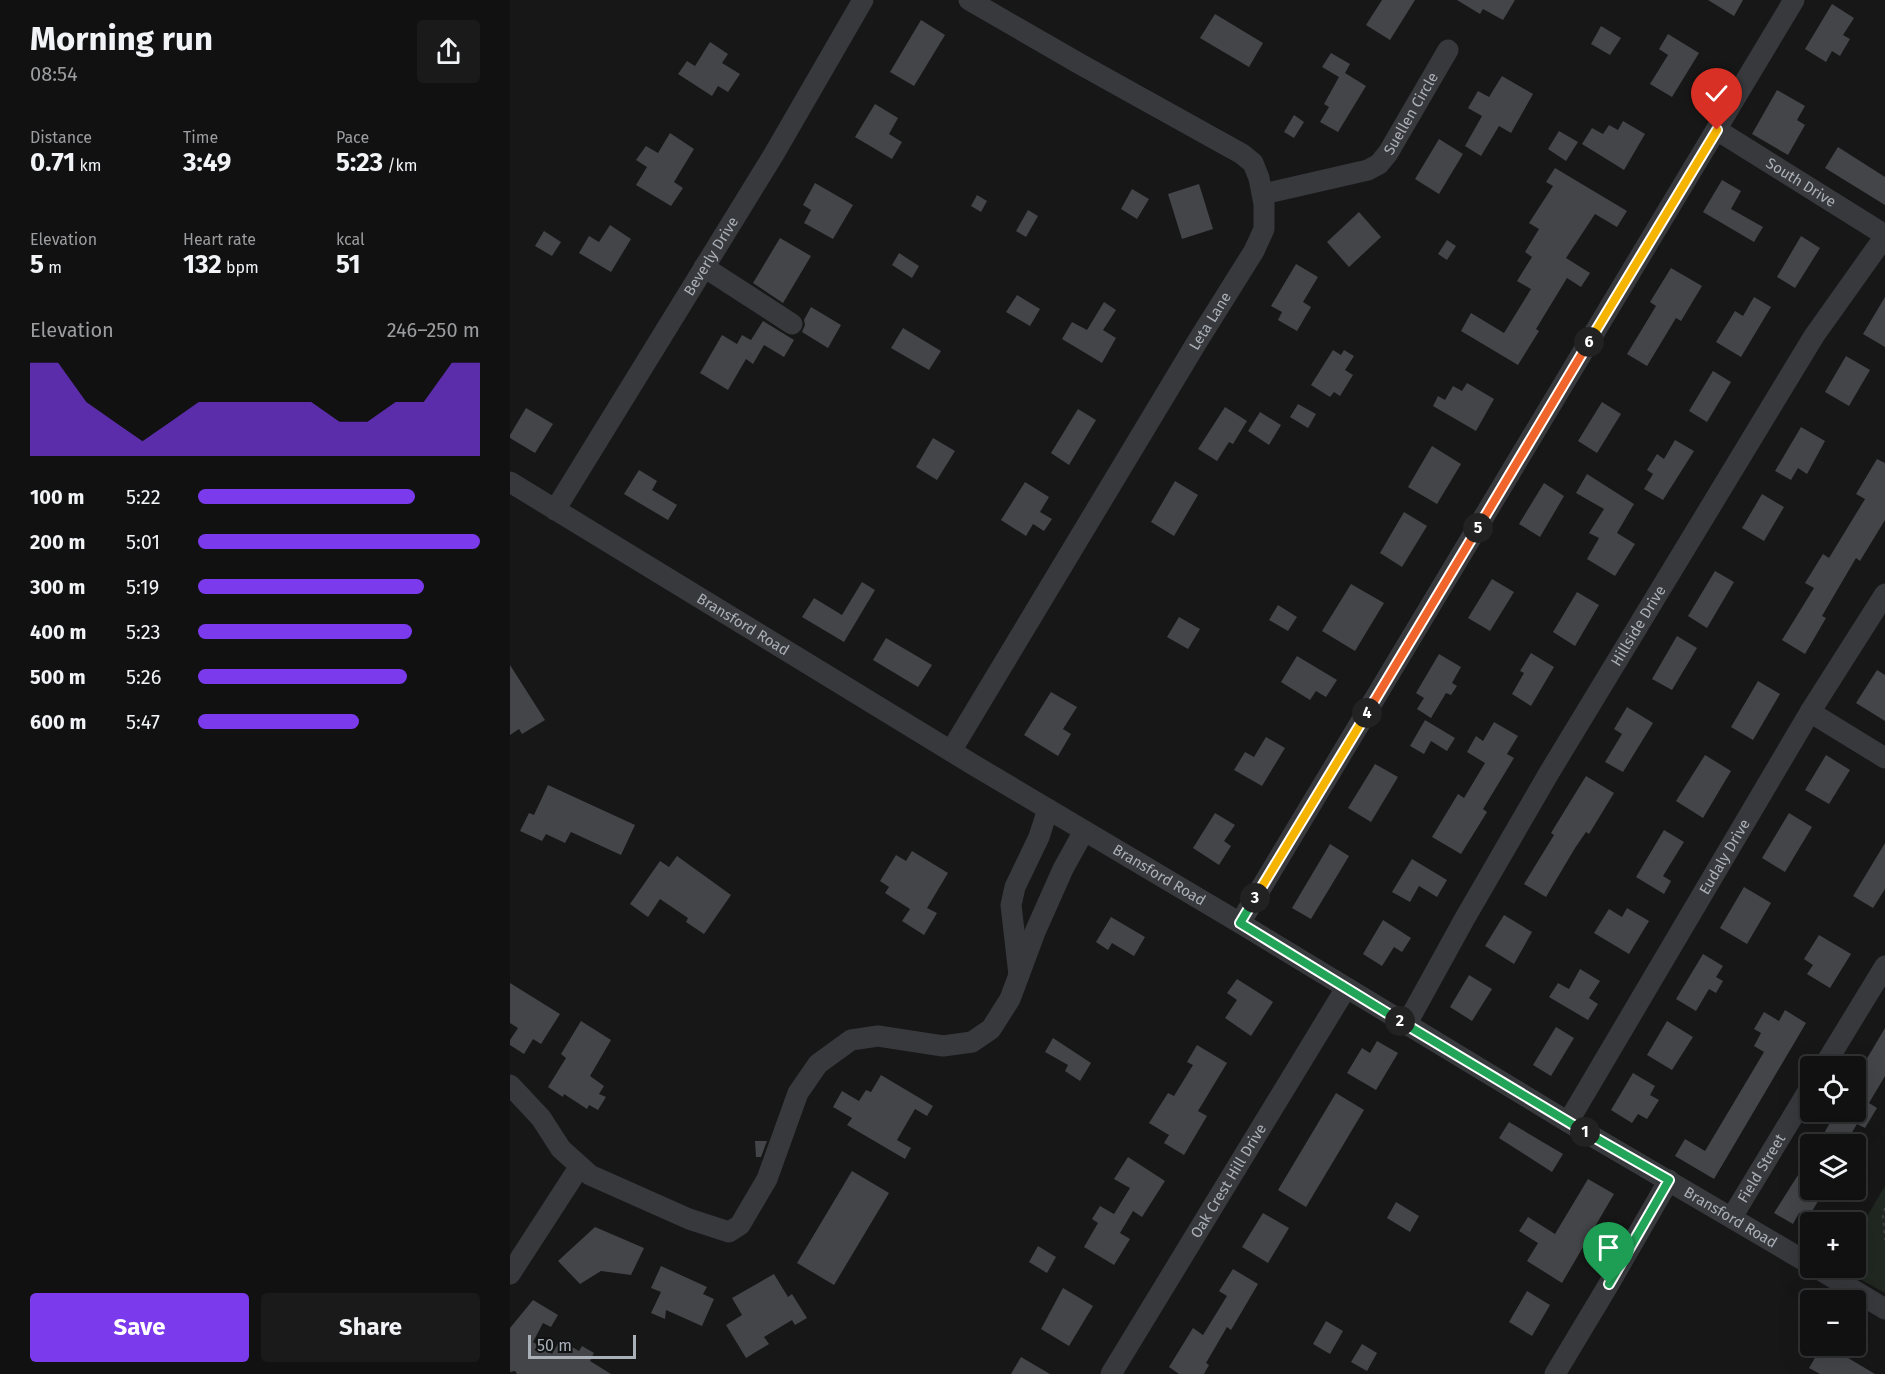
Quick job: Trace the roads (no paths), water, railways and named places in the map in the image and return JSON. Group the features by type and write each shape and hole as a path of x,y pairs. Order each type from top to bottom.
{"street":[{"name":"Beverly Drive","path":"555,510 774,154 863,0"},
{"name":"Leta Lane","path":"951,751 1254,251 1264,229 1263,194 1259,178 1253,163 1242,154 969,0"},
{"path":"1240,923 1794,0"},
{"name":"Suellen Circle","path":"1263,194 1368,170 1379,164 1407,123 1448,50"},
{"name":"South Drive","path":"1717,130 1885,235"},
{"name":"Hillside Drive","path":"1407,1025 1465,918 1543,783 1808,346 1885,235"},
{"path":"704,267 792,324"},
{"name":"Bransford Road","path":"510,482 951,751 1568,1122 1800,1258"},
{"name":"Eudaly Drive","path":"1568,1122 1810,712 1885,594"},
{"path":"1810,712 1885,758"},
{"path":"1019,979 1011,905 1015,887 1039,837 1048,809"},
{"path":"510,1084 541,1118 561,1149 590,1175 689,1219 729,1232 740,1226 767,1179 798,1093 818,1064 852,1040 878,1036 944,1046 972,1042 991,1029 1010,999 1063,869 1084,831"},
{"path":"1011,905 1041,919"},
{"path":"1830,1056 1885,966"},
{"name":"Oak Crest Hill Drive","path":"1111,1374 1346,987"},
{"name":"Field Street","path":"1731,1218 1800,1104"},
{"path":"510,1274 580,1166"},
{"path":"1555,1374 1669,1180"},
{"path":"1834,1278 1885,1309"}]}
